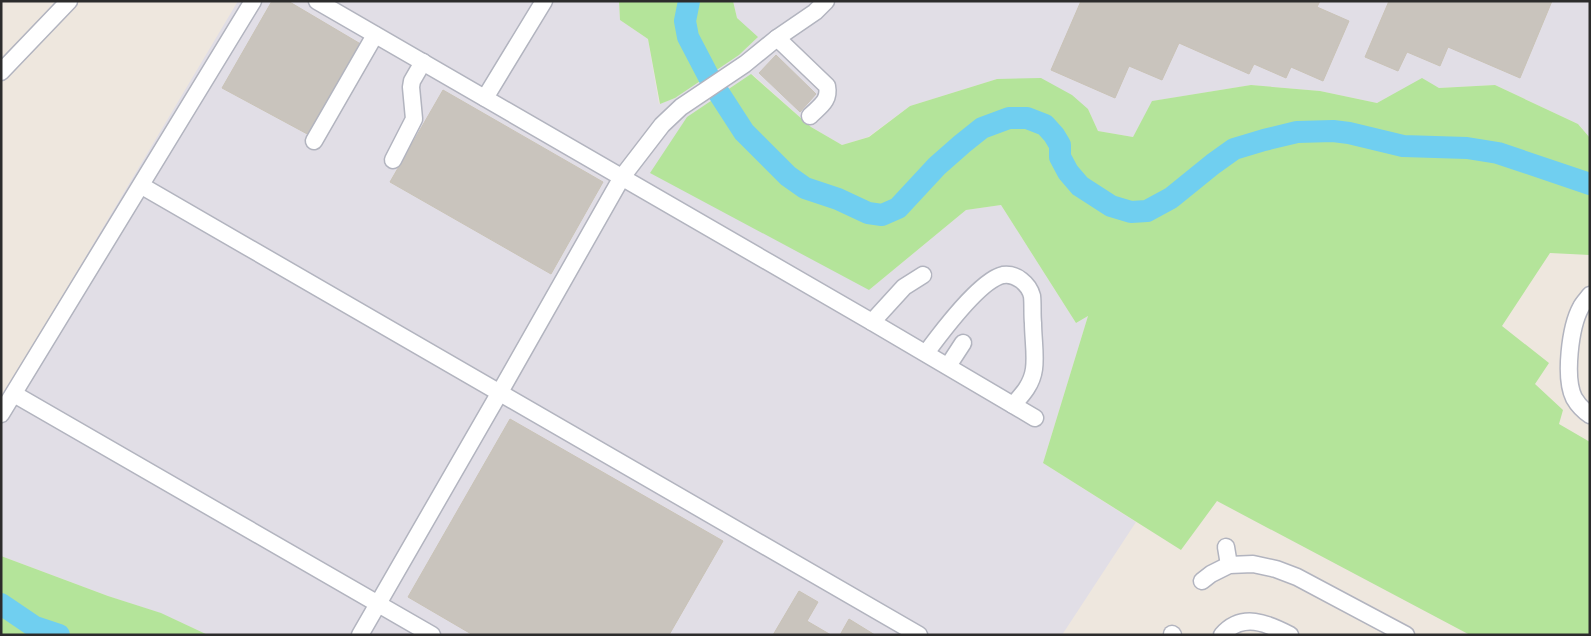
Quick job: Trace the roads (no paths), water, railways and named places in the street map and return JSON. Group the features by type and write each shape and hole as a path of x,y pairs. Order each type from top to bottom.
{"street":[{"path":"1,72 68,1"},
{"path":"1,414 142,186 253,1"},
{"path":"317,1 1035,418"},
{"path":"485,98 544,1"},
{"path":"360,635 622,177 662,125 681,107 745,64 776,38 815,12 826,1"},
{"path":"314,141 375,35"},
{"path":"776,38 827,86 827,97 810,116"},
{"path":"393,160 414,118 411,87 412,81 423,62"},
{"path":"142,186 919,635"},
{"path":"872,322 904,287 923,275"},
{"path":"926,353 972,297 990,282 1002,275 1019,278 1026,284 1032,295 1034,369 1026,391 1013,405"},
{"path":"1590,295 1581,307 1575,322 1569,351 1573,397 1590,415"},
{"path":"948,366 963,343"},
{"path":"14,394 432,635"},
{"path":"1226,547 1229,565"},
{"path":"1202,581 1229,565 1253,564 1276,569 1297,577 1406,635"},
{"path":"1222,635 1227,629 1242,622 1257,621 1272,625 1290,635"}],"waterway":[{"path":"689,1 685,21 688,37 711,81 744,132 788,176 805,188 838,199 868,213 882,215 898,208 937,166 962,144 982,128 1009,118 1027,118 1045,125 1060,145 1060,157 1068,172 1080,186 1111,206 1131,212 1147,211 1171,198 1234,149 1297,132 1333,131 1403,146 1467,148 1498,153 1590,184"},
{"path":"1,604 35,627 59,635"}]}
